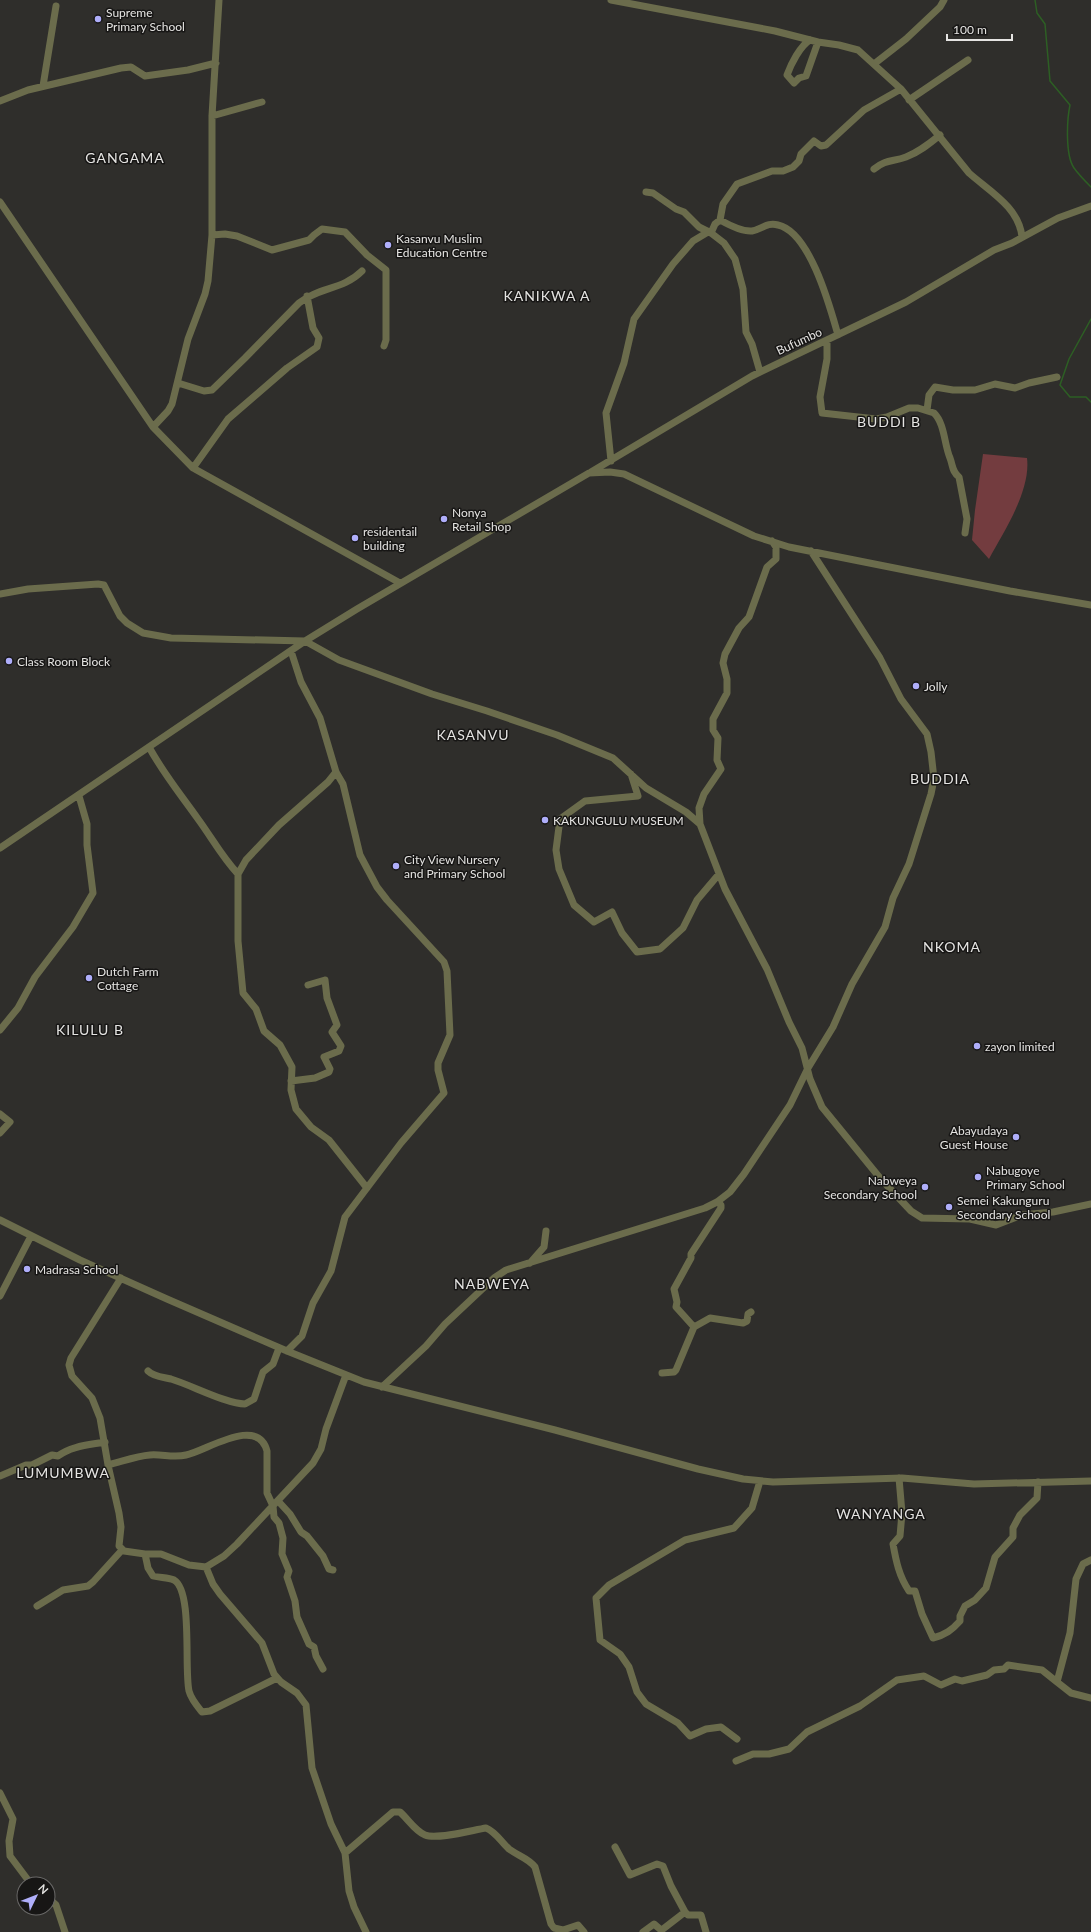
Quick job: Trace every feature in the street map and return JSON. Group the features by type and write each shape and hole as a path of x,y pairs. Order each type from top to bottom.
{"street":[{"path":"152,427 168,411 178,383 188,339 205,294 208,281 212,236 212,116 219,0"},
{"path":"611,0 699,18 775,31 818,42 854,48 863,53 902,89 909,100 940,135 969,173 1015,215 1021,227 1022,237"},
{"path":"874,64 906,39 940,7 944,0"},
{"path":"42,86 56,6"},
{"path":"810,40 805,43 793,59 786,75 794,83 799,78 806,76 818,42"},
{"path":"909,100 968,60"},
{"path":"0,101 42,86 128,67 133,68 145,76 188,70 216,63"},
{"path":"611,461 606,413 624,363 634,319 673,264 693,241 710,232 715,224 720,220 723,204 740,182 756,178 772,171 793,167 799,161 801,154 814,141 821,146 826,145 864,110 902,89"},
{"path":"212,116 262,102"},
{"path":"874,169 890,159 906,157 925,148 940,135"},
{"path":"646,192 653,193 676,209 684,212 699,227 710,232 724,243 734,258 743,289 746,332 752,344 760,372"},
{"path":"0,203 152,427 193,468 400,583"},
{"name":"Bufumbo","path":"0,848 79,796 305,641 400,583 611,461 650,435 760,372 906,302 994,250 1058,218 1091,206"},
{"path":"720,220 742,229 752,231 770,224 780,225 799,240 820,277 838,335"},
{"path":"212,236 224,234 237,236 272,250 309,240 322,229 345,232 368,255 386,270 386,340 384,346"},
{"path":"178,383 204,390 212,390 216,388 307,296 341,286 351,281 362,271"},
{"path":"193,468 228,419 287,368 317,347 319,338 313,328 307,296"},
{"path":"827,340 827,359 820,396 822,413 876,419 887,417 909,408 927,410 936,415 942,426 946,452 955,474 959,477 967,519 965,533"},
{"path":"927,410 929,395 935,387 953,390 975,390 995,384 1015,388 1029,383 1057,377"},
{"path":"589,473 610,472 624,474 754,536 771,541 811,551 1010,591 1091,605"},
{"path":"771,541 776,547 776,559 767,567 749,617 739,628 725,654 723,663 727,679 727,693 712,719 712,724 718,738 717,760 721,769 704,794 700,806 700,824 730,900 767,969 788,1022 802,1048 814,1089 822,1107 861,1156 902,1203 919,1218 970,1219 996,1225 1022,1215 1053,1212 1091,1204"},
{"path":"382,1387 426,1346 445,1324 494,1278 506,1270 705,1208 717,1202 734,1188 790,1104 808,1068 828,1036 852,984 885,927 893,898 909,864 931,794 934,779 931,752 923,727 901,699 880,658 811,551"},
{"path":"0,594 28,589 98,584 104,585 108,589 120,616 127,623 142,633 171,638 305,641 339,660 400,683 487,711 598,751 613,758 650,791 686,812 700,824"},
{"path":"287,1351 302,1336 313,1304 335,1262 345,1217 401,1143 444,1093 438,1070 438,1063 450,1035 449,977 444,962 390,904 374,881 360,855 346,795 336,772 320,718 301,682 291,651"},
{"path":"149,747 160,768 201,823 224,858 238,874"},
{"path":"336,772 328,782 259,844 246,860 238,874 238,941 243,993 256,1009 264,1030 280,1045 292,1067 291,1090 296,1109 311,1127 329,1140 367,1188"},
{"path":"631,774 638,796 586,801 560,819 556,850 559,869 574,905 594,922 612,912 622,933 637,952 660,949 683,928 697,900 719,874"},
{"path":"0,1030 18,1008 35,978 73,928 93,893 87,845 87,824 79,796"},
{"path":"686,812 700,806"},
{"path":"291,1081 307,1080 329,1072 330,1069 324,1058 338,1051 341,1046 332,1032 337,1025 327,998 325,980 308,985"},
{"path":"803,1080 808,1082 814,1089"},
{"path":"0,1114 10,1122 0,1132"},
{"path":"694,1327 676,1307 677,1302 675,1299 674,1289 691,1258 691,1254 721,1208 721,1205 717,1202"},
{"path":"0,1220 121,1278 279,1348 346,1375 382,1387 555,1430 692,1467 760,1481 899,1478 974,1484 1091,1481"},
{"path":"530,1263 544,1246 546,1232"},
{"path":"0,1296 31,1236"},
{"path":"121,1278 71,1358 69,1365 72,1376 92,1398 100,1418 108,1465 120,1513 121,1527 118,1542 122,1550"},
{"path":"662,1373 674,1372 676,1370 694,1327 710,1318 743,1323 747,1321 748,1314 751,1312"},
{"path":"148,1371 152,1374 171,1379 232,1402 245,1404 254,1399 264,1372 273,1364 279,1348"},
{"path":"122,1550 145,1554 161,1554 189,1565 206,1567 229,1552 276,1504 317,1457 346,1375"},
{"path":"108,1465 150,1455 187,1455 223,1440 241,1436 257,1437 266,1445 267,1493 276,1504 290,1514 301,1532 307,1536 323,1556 329,1569 333,1570"},
{"path":"0,1476 26,1465 32,1465 52,1455 58,1456 63,1452 79,1447 104,1442"},
{"path":"899,1478 902,1513 900,1536 893,1544 897,1567 909,1591 915,1591 922,1614 933,1638 947,1633 956,1626 960,1621 960,1616 965,1606 975,1600 986,1588 995,1557 1013,1537 1013,1528 1020,1515 1037,1498 1038,1482"},
{"path":"737,1739 722,1727 706,1729 690,1736 678,1723 646,1704 637,1692 629,1667 620,1654 600,1640 596,1598 609,1585 686,1540 734,1528 752,1508 760,1481"},
{"path":"276,1504 274,1517 280,1523 283,1538 282,1554 289,1571 288,1577 295,1601 297,1617 308,1644 314,1647 316,1656 323,1669"},
{"path":"37,1606 63,1590 88,1586 94,1582 122,1550"},
{"path":"145,1554 148,1568 153,1576 168,1578 175,1581 179,1585 187,1613 186,1629 189,1692 202,1712 210,1711 277,1678"},
{"path":"1057,1682 1070,1633 1076,1579 1083,1564 1091,1560"},
{"path":"206,1567 213,1584 220,1594 262,1643 271,1668 277,1678 298,1695 306,1705 312,1768 331,1824 345,1853 349,1891 354,1907 366,1932"},
{"path":"736,1761 753,1754 769,1754 789,1749 807,1732 860,1706 897,1680 924,1676 941,1685 955,1679 962,1681 986,1675 994,1670 1004,1669 1008,1665 1042,1670 1071,1693 1091,1698"},
{"path":"0,1793 13,1819 9,1841 10,1856 26,1876"},
{"path":"345,1853 393,1812 400,1812 421,1833 429,1837 444,1836 486,1828 490,1830 510,1850 531,1862 534,1867 551,1924 554,1928 562,1930 578,1925 584,1932"},
{"path":"615,1847 630,1875 657,1864 663,1866 671,1886 685,1912 688,1914 701,1915 706,1932"},
{"path":"56,1905 65,1932"},
{"path":"643,1932 654,1924 661,1930 685,1912"}],"shaded area":[{"path":"983,454 1027,458 1025,484 1021,497 1009,523 989,559 972,540"}],"waterway":[{"path":"1035,0 1037,13 1045,24 1050,81 1070,105 1068,119 1068,146 1071,162 1076,171 1091,187"},
{"path":"1091,319 1069,359 1060,385 1070,397 1086,397 1091,402"}],"place":[{"name":"Supreme Primary School","path":"98,19"},
{"name":"Kasanvu Muslim Education Centre","path":"388,245"},
{"name":"Nonya Retail Shop","path":"444,519"},
{"name":"residentail building","path":"355,538"},
{"name":"Class Room Block","path":"9,661"},
{"name":"Jolly","path":"916,686"},
{"name":"KAKUNGULU MUSEUM","path":"545,820"},
{"name":"City View Nursery and Primary School","path":"396,866"},
{"name":"Dutch Farm Cottage","path":"89,978"},
{"name":"zayon limited","path":"977,1046"},
{"name":"Abayudaya Guest House","path":"1016,1137"},
{"name":"Nabugoye Primary School","path":"978,1177"},
{"name":"Nabweya Secondary School","path":"925,1187"},
{"name":"Semei Kakunguru Secondary School","path":"949,1207"},
{"name":"Madrasa School","path":"27,1269"}],"district":[{"name":"GANGAMA","path":"125,157"},
{"name":"KANIKWA A","path":"547,295"},
{"name":"BUDDI B","path":"889,421"},
{"name":"KASANVU","path":"473,734"},
{"name":"BUDDIA","path":"940,778"},
{"name":"NKOMA","path":"952,946"},
{"name":"KILULU B","path":"90,1029"},
{"name":"NABWEYA","path":"492,1283"},
{"name":"LUMUMBWA","path":"63,1472"},
{"name":"WANYANGA","path":"881,1513"}]}
